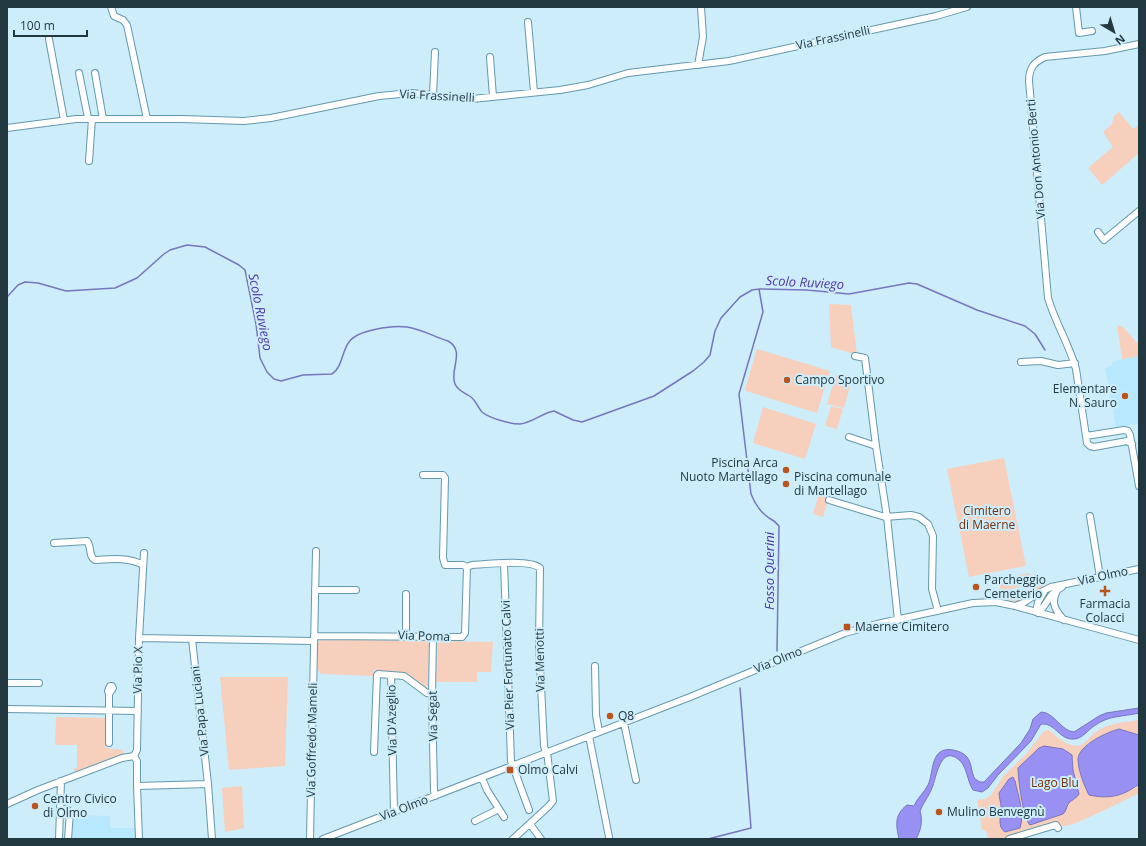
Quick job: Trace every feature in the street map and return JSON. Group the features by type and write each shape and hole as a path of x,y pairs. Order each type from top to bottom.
{"street":[{"path":"111,7 114,16 123,20 127,25 147,119"},
{"path":"698,65 703,37 701,7"},
{"name":"Via Frassinelli","path":"7,128 64,120 90,119 259,120 379,96 403,94 472,99 534,92 588,85 628,74 729,61 936,16 967,7"},
{"path":"1076,7 1079,33 1092,31"},
{"path":"528,22 534,92"},
{"path":"49,38 64,120"},
{"name":"Via Don Antonio Berti","path":"1086,436 1074,360 1051,309 1048,298 1029,75 1037,60 1045,57 1105,51 1139,44"},
{"path":"433,95 435,52"},
{"path":"490,57 493,96"},
{"path":"79,73 90,119 89,160"},
{"path":"95,73 103,119"},
{"path":"1098,232 1104,240 1139,211"},
{"path":"855,356 865,358 887,518 898,620"},
{"path":"1021,362 1041,361 1058,365 1074,360"},
{"path":"1135,448 1127,441 1090,446 1086,436 1124,430 1128,431 1135,448 1139,486"},
{"path":"849,437 876,446"},
{"path":"423,475 443,476 445,478 444,564 447,566 463,565 467,567 472,564 504,563"},
{"path":"829,500 887,518 906,515 915,515 922,518 931,528 933,536 932,588 938,611"},
{"path":"1090,516 1100,577"},
{"path":"54,543 87,541 91,555 95,560 119,559 137,562 143,565"},
{"name":"Via Goffredo Mameli","path":"310,839 316,551"},
{"name":"Via Pio X","path":"139,839 137,764 134,756 137,750 139,638 144,553"},
{"name":"Via Menotti","path":"504,563 532,564 539,567 540,571 539,645 544,746 547,752 553,801 530,824"},
{"name":"Via Pier Fortunato Calvi","path":"504,563 512,766"},
{"name":"Via Poma","path":"139,638 192,639 406,636 459,638 464,636 465,633 467,567"},
{"name":"Via Olmo","path":"1016,606 1047,589 1139,569"},
{"name":"Via Olmo","path":"325,839 589,736 845,633 973,603 996,602 1037,612 1042,609 1049,597 1067,584"},
{"path":"1060,588 1054,597 1053,602 1058,613 1064,620"},
{"path":"1047,589 1038,602 1036,607 1037,612 1139,640"},
{"path":"315,590 356,590"},
{"path":"406,594 406,636"},
{"name":"Via Segat","path":"434,637 432,694 434,791 436,796"},
{"name":"Via Papa Luciani","path":"192,639 208,784 212,839"},
{"path":"595,666 596,715 599,732"},
{"path":"374,752 376,677 378,674 391,675"},
{"name":"Via D'Azeglio","path":"394,812 391,675 404,676 427,693 432,694"},
{"path":"7,683 39,683"},
{"path":"109,694 109,743"},
{"path":"7,709 138,710"},
{"path":"624,722 636,780"},
{"path":"589,736 609,837"},
{"path":"7,804 25,795 61,781 122,758 134,756"},
{"path":"512,766 529,810"},
{"path":"482,778 504,817"},
{"path":"58,839 61,781"},
{"path":"137,785 208,784"},
{"path":"60,809 67,809 70,812 68,839"},
{"path":"475,821 499,809"},
{"path":"513,839 530,824 541,839"},
{"path":"1009,839 1056,825 1058,828"}],"shaded area":[{"name":"Elementare N. Sauro","path":"1139,356 1139,424 1116,427 1105,368 1111,366 1113,361"},
{"path":"1139,708 1139,713 1110,718 1100,722 1077,739 1069,739 1050,726 1041,724 1031,741 998,775 988,788 982,792 973,790 961,762 952,756 947,756 937,771 934,784 920,811 921,825 916,839 899,839 897,829 898,816 907,805 914,806 928,785 934,761 940,752 953,750 964,754 970,762 975,779 980,782 984,782 1021,743 1030,729 1033,719 1041,712 1050,715 1069,731 1074,732 1106,713"},
{"path":"1119,729 1139,735 1139,784 1127,792 1115,796 1102,797 1089,795 1079,768 1078,759 1080,754 1088,744 1094,740"},
{"path":"1044,746 1063,749 1072,755 1073,770 1079,794 1068,804 1063,814 1030,825 1027,821 1023,807 1018,768 1039,748"},
{"path":"1013,777 1022,817 1020,828 1005,832 1000,824 1001,807 999,793 1009,779"},
{"path":"73,815 110,816 110,828 135,828 135,839 72,839"}],"green space":[{"path":"1119,112 1133,129 1139,125 1139,153 1102,185 1088,168 1113,147 1103,132 1112,124 1114,116"},
{"path":"829,304 851,305 857,355 831,347"},
{"path":"1117,325 1123,327 1139,345 1139,356 1122,359"},
{"name":"Campo Sportivo","path":"757,349 830,371 817,413 746,391 745,389"},
{"path":"836,375 852,379 844,408 827,404"},
{"path":"831,406 843,409 837,429 825,426"},
{"path":"763,407 816,424 805,459 753,443"},
{"name":"Cimitero di Maerne","path":"1004,458 1026,566 969,577 947,469"},
{"path":"820,491 830,494 823,517 813,514"},
{"path":"1030,573 1032,584 1001,591 998,579 1010,577 1011,580 1019,578 1019,575"},
{"path":"1057,582 1042,588 1020,602 998,598 979,598 1012,591 1015,596 1019,596 1023,590"},
{"path":"322,639 426,641 429,644 428,685 426,688 424,687 404,673 374,670 373,676 321,674 317,669 317,644"},
{"path":"440,641 493,642 491,672 477,672 477,682 436,682 437,644"},
{"path":"220,677 288,677 285,766 229,770"},
{"path":"56,717 106,718 106,748 123,750 124,754 75,773 74,768 77,768 77,745 55,745"},
{"name":"Lago Blu","path":"1139,720 1139,793 1074,824 1005,839 988,839 986,831 982,830 977,800 985,799 991,795 1004,775 1025,755 1044,731 1049,730 1061,740 1075,746 1084,743 1095,732 1102,728 1118,723"},
{"path":"242,786 244,828 225,832 222,788"}],"waterway":[{"name":"Scolo Ruviego","path":"7,297 18,285 25,282 38,283 66,291 115,288 137,278 170,250 187,245 205,247 239,265 245,270 256,324 260,358 267,372 274,379 281,381 303,375 332,374 338,368 349,342 359,334 376,329 407,327 417,329 448,341 453,345 457,355 454,379 458,388 471,397 485,414 500,420 520,424 529,422 554,411 573,420 582,422 654,396 693,371 704,362 710,355 715,331 721,318 740,297 752,290 759,289 807,290 849,294 909,283 917,284 977,310 1025,326 1035,334 1045,350"},
{"name":"Fosso Querini","path":"759,289 763,312 739,394 751,494 760,510 779,526 777,651"},
{"name":"Fosso Querini","path":"708,839 751,828 740,688"}],"place":[{"name":"Campo Sportivo","path":"787,380"},
{"name":"Elementare N. Sauro","path":"1125,396"},
{"name":"Piscina Arca Nuoto Martellago","path":"786,470"},
{"name":"Piscina comunale di Martellago","path":"786,484"},
{"name":"Parcheggio Cemeterio","path":"976,587"},
{"name":"Farmacia Colacci","path":"1105,591"},
{"name":"Maerne Cimitero","path":"847,627"},
{"name":"Q8","path":"610,716"},
{"name":"Olmo Calvi","path":"510,770"},
{"name":"Centro Civico di Olmo","path":"35,806"},
{"name":"Mulino Benvegnù","path":"939,812"}]}
